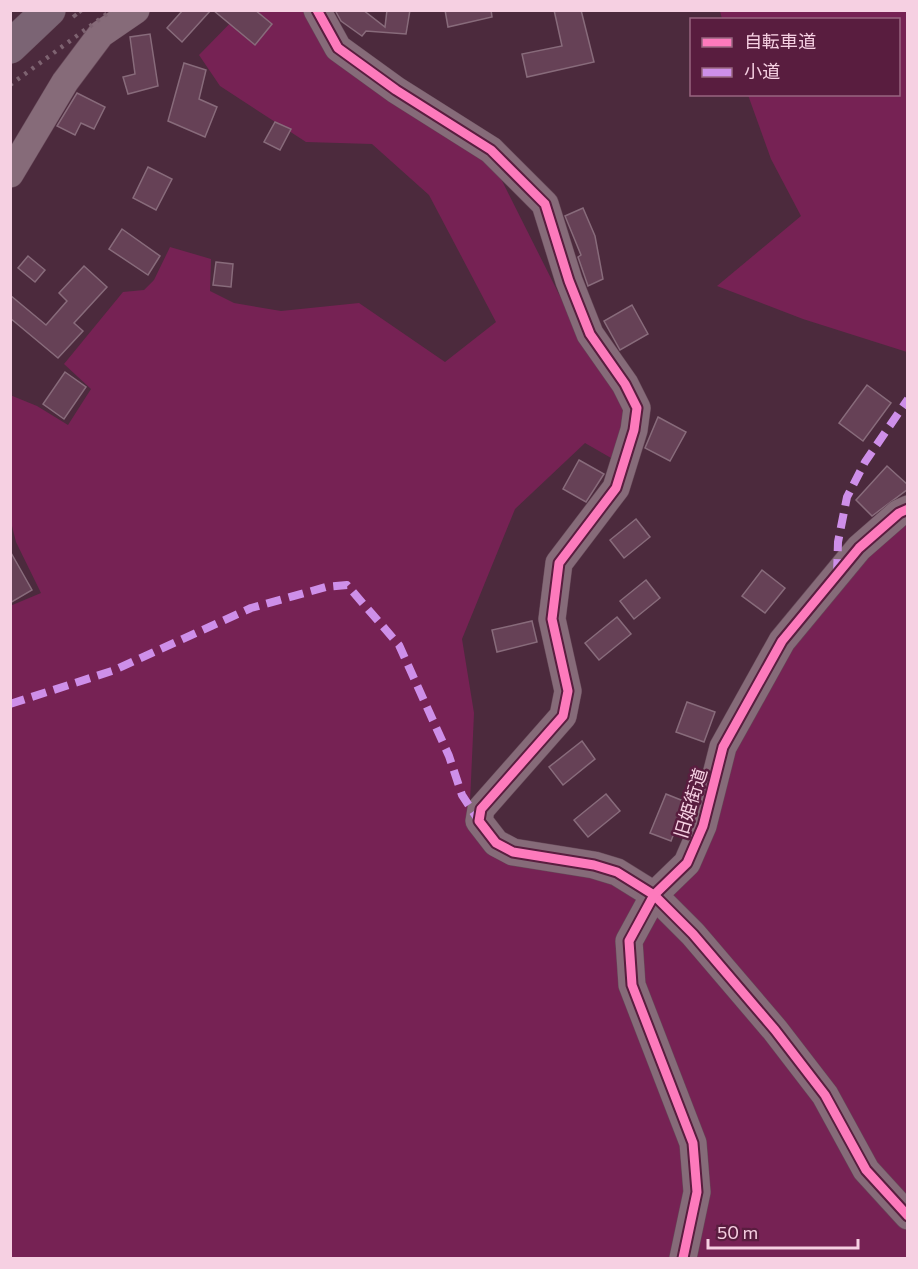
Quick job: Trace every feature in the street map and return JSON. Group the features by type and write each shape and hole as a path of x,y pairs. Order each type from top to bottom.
{"highway":[{"path":"10,47 48,10"}],"street":[{"path":"10,174 65,81 101,34 136,10"},
{"path":"317,10 338,48 396,90 491,150 545,204 569,281 590,334 625,384 637,408 634,430 616,488 559,563 552,619 568,691 563,716 481,809 479,821 496,843 513,852 617,872 654,895 693,934 775,1029 825,1095 866,1170 908,1216"},
{"name":"旧姫街道","path":"682,1258 697,1192 693,1143 632,985 629,941 654,895 687,863 703,826 723,747 782,641 859,548 899,513 908,509"}],"shaded area":[{"path":"242,11 313,11 336,51 484,145 579,334 637,408 618,462 585,443 515,509 462,639 474,713 469,825 654,895 676,874 768,666 805,614 907,521 907,1258 11,1258 10,606 41,593 16,542 11,522 10,395 37,406 68,425 91,389 64,364 123,292 144,290 154,280 170,247 211,259 210,291 234,303 281,311 359,303 445,362 496,322 429,195 372,144 306,142 220,86 199,55"},
{"path":"720,11 907,11 907,352 803,319 717,286 801,216 771,159 748,96 900,96 900,18 722,18"}],"building":[{"path":"183,10 211,10 182,42 167,28"},
{"path":"213,10 255,10 272,24 255,45"},
{"path":"335,10 363,10 385,27 387,10 410,10 406,34 366,31 362,36 341,21"},
{"path":"445,10 491,10 492,17 448,27"},
{"path":"554,10 581,10 594,62 527,77 522,54 562,46"},
{"path":"150,34 158,86 128,94 123,77 135,74 130,37"},
{"path":"184,63 206,70 199,99 217,107 205,137 168,121"},
{"path":"77,93 105,107 94,129 81,123 75,135 57,126"},
{"path":"275,122 291,129 280,150 264,142"},
{"path":"148,167 172,179 156,210 133,198"},
{"path":"583,208 595,236 603,279 588,286 578,257 581,255 565,216"},
{"path":"122,229 160,256 148,275 109,249"},
{"path":"28,256 45,270 35,282 18,268"},
{"path":"216,262 233,264 231,287 213,285"},
{"path":"84,266 107,287 74,323 83,331 58,358 10,318 10,295 46,325 67,301 59,293"},
{"path":"632,305 648,334 620,350 604,321"},
{"path":"65,372 86,387 64,419 43,404"},
{"path":"867,385 891,403 863,441 839,423"},
{"path":"658,417 686,432 670,461 645,448"},
{"path":"579,460 604,474 586,502 563,489"},
{"path":"887,466 908,485 908,489 872,516 856,500"},
{"path":"636,519 650,537 624,558 610,540"},
{"path":"10,551 32,590 10,603"},
{"path":"762,570 785,588 765,613 742,596"},
{"path":"646,580 660,598 634,619 620,601"},
{"path":"617,617 631,634 599,660 585,643"},
{"path":"532,621 537,642 497,652 492,630"},
{"path":"687,702 715,712 704,742 676,732"},
{"path":"582,741 595,759 563,785 549,767"},
{"path":"606,794 620,811 588,837 574,820"},
{"path":"666,794 686,802 671,841 650,833"}],"railway":[{"path":"10,85 112,10"}],"marked path":[{"path":"837,574 838,542 847,497 865,462 908,399"},
{"path":"10,704 112,671 251,608 326,587 347,585 399,645 449,756 462,795 479,821"}],"cycle path":[{"path":"317,10 338,48 396,90 491,150 545,204 569,281 590,334 625,384 637,408 634,430 616,488 559,563 552,619 568,691 563,716 481,809 479,821 496,843 513,852 594,865 617,872 654,895 693,934 775,1030 825,1095 866,1170 908,1216"},
{"path":"683,1258 697,1192 693,1143 632,985 629,941 654,895 687,863 703,826 723,747 782,641 859,548 899,513 908,509"}]}
